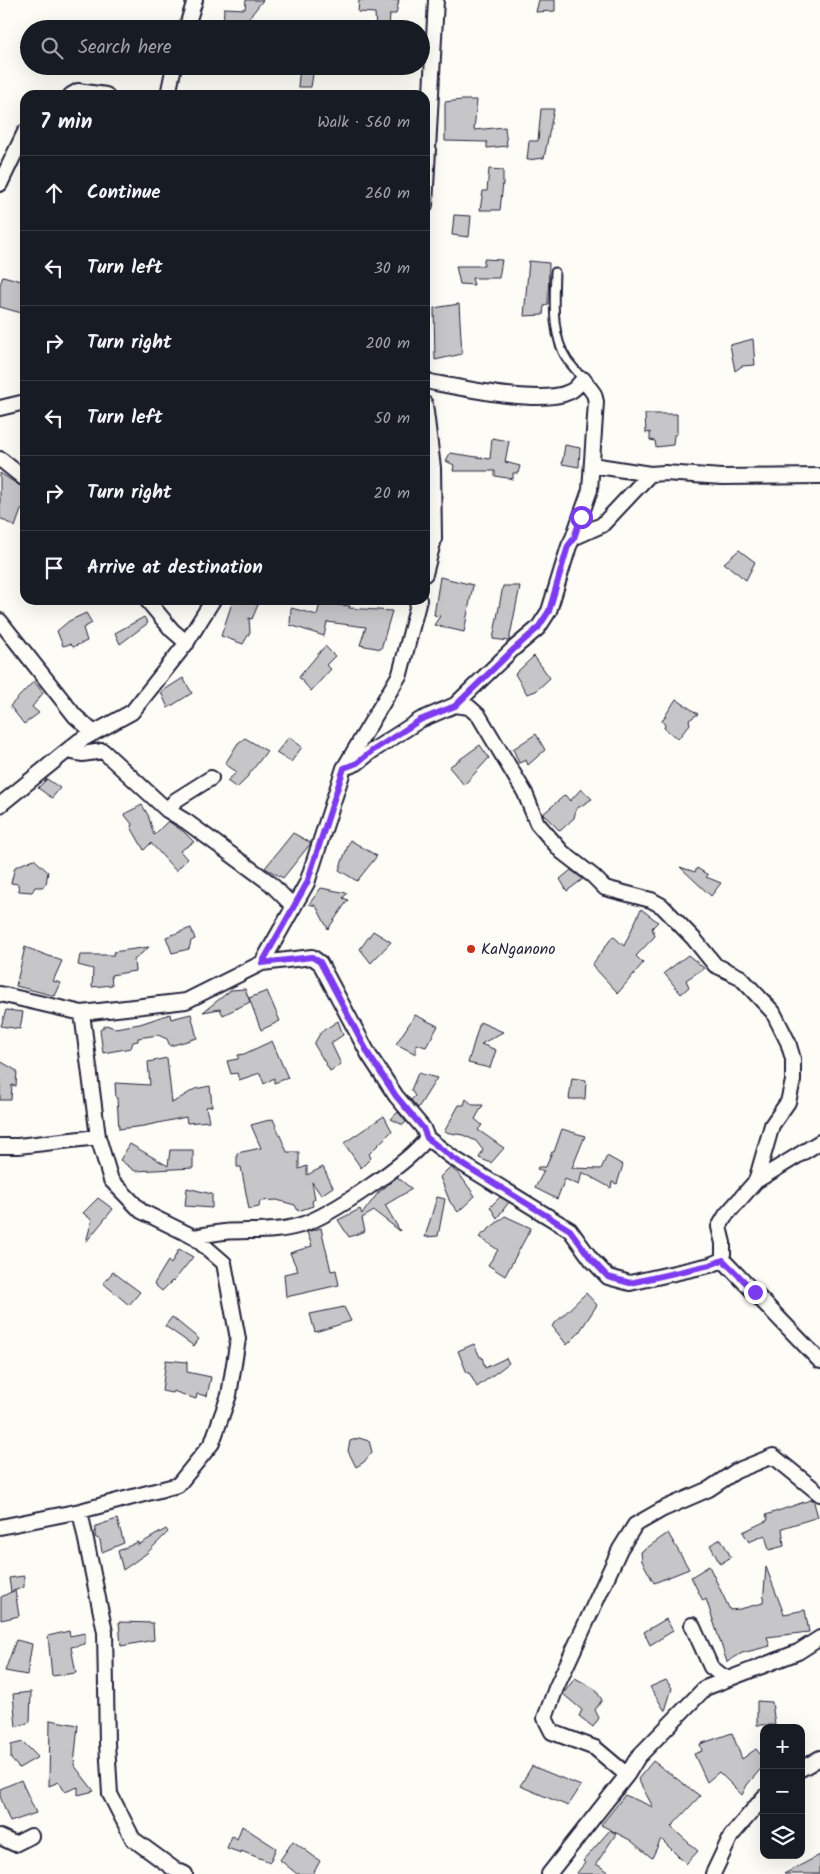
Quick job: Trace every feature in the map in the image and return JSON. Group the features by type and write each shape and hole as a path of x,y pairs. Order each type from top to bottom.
{"street":[{"path":"189,20 195,0"},
{"path":"430,112 436,0"},
{"path":"169,90 172,75"},
{"path":"0,184 20,142"},
{"path":"344,768 357,763 420,720 455,706 538,628 549,611 568,546 574,538 590,490 596,402 594,394 583,379 571,392 556,397 508,395 430,382"},
{"path":"0,408 20,403"},
{"path":"430,444 433,468 434,539 430,554"},
{"path":"0,459 20,475"},
{"path":"592,465 650,474 665,473 722,477 820,476"},
{"path":"574,538 602,525 650,474"},
{"path":"151,605 172,630 187,643"},
{"path":"0,805 79,741 132,712 187,643 209,605"},
{"path":"262,963 307,883 344,768 400,674 418,605"},
{"path":"2,626 75,716 94,733"},
{"path":"455,706 469,707 479,716 525,794 537,823 562,852 605,888 651,900 662,906 715,965 740,977 773,1012 794,1059 793,1081 788,1102 772,1125 756,1181"},
{"path":"67,751 82,754 103,751 167,810 187,822 270,883 294,907"},
{"path":"167,810 176,800 211,778"},
{"path":"0,994 82,1012 186,1001 262,963 312,957 320,962 369,1055 396,1096 423,1128 427,1138 453,1158 570,1230 591,1259 608,1277 630,1283 710,1265 723,1260"},
{"path":"0,1527 80,1510 178,1485 212,1444 229,1395 238,1339 224,1263 194,1237 141,1211 111,1180 98,1138 82,1012"},
{"path":"0,1146 98,1138"},
{"path":"194,1237 225,1232 265,1232 301,1225 333,1209 391,1172 419,1148 427,1138"},
{"path":"818,1148 756,1181 726,1215 719,1227 723,1243 723,1260 820,1361"},
{"path":"626,1775 594,1748 580,1741 552,1732 545,1718 556,1688 620,1549 635,1525 663,1508 709,1489 736,1471 773,1456 820,1494"},
{"path":"80,1510 105,1632 110,1794 133,1839 185,1874"},
{"path":"692,1625 711,1668 729,1679"},
{"path":"549,1874 638,1757 705,1688 798,1652 820,1638"},
{"path":"805,1767 820,1758"},
{"path":"713,1874 731,1836 760,1802"},
{"path":"0,1837 15,1844 30,1836"}],"lane":[{"path":"555,272 554,305 557,335 567,360 583,379"}],"building":[{"path":"246,0 263,0 249,20 223,20 224,8 245,9"},
{"path":"359,0 399,0 396,14 390,14 390,20 375,20 375,13 358,12"},
{"path":"539,0 555,0 555,11 536,12"},
{"path":"299,75 313,75 311,87 298,87"},
{"path":"477,100 474,130 505,127 507,146 487,148 487,142 445,141 445,102"},
{"path":"541,109 554,109 544,158 527,160 529,141 538,141"},
{"path":"489,169 503,170 500,210 480,210 483,191 487,191"},
{"path":"454,215 471,216 469,237 452,235"},
{"path":"484,259 502,260 499,278 472,278 474,285 460,284 456,266 484,266"},
{"path":"529,261 549,263 548,304 544,306 543,315 524,316"},
{"path":"3,276 20,281 20,313 0,307 0,285"},
{"path":"459,304 462,354 435,360 434,308"},
{"path":"753,339 755,365 742,366 735,371 730,345"},
{"path":"645,414 677,414 677,434 674,435 673,445 656,447 655,441 650,440 650,432 646,433"},
{"path":"492,438 509,441 505,462 520,466 518,473 513,473 513,479 495,476 495,471 453,471 454,465 446,461 450,453 490,459"},
{"path":"565,445 580,448 579,467 562,464"},
{"path":"0,473 20,486 20,513 15,527 0,518"},
{"path":"739,550 755,562 746,580 724,563"},
{"path":"440,577 473,585 464,632 434,625 440,616 434,615"},
{"path":"503,586 520,586 509,641 493,639"},
{"path":"231,605 258,605 252,619 249,618 250,632 243,644 221,636"},
{"path":"320,605 340,605 350,606 349,608 392,611 381,649 360,645 366,627 327,622 324,636 290,625 291,608 317,615"},
{"path":"86,613 92,623 83,628 87,641 73,647 70,644 63,646 57,631 69,621"},
{"path":"144,617 148,623 120,644 115,633"},
{"path":"325,646 335,656 326,665 331,669 311,691 299,677"},
{"path":"534,656 550,678 536,691 527,694 515,674"},
{"path":"183,678 192,693 168,708 161,692"},
{"path":"34,681 43,693 32,707 39,713 24,724 10,706"},
{"path":"676,699 698,714 689,720 690,724 678,739 664,728 665,725 662,721"},
{"path":"536,734 545,750 528,765 526,760 519,763 513,749"},
{"path":"289,737 302,747 291,762 276,753"},
{"path":"245,738 267,751 237,788 227,781 237,772 225,764 238,743"},
{"path":"480,745 489,758 464,785 449,767"},
{"path":"47,779 60,788 52,798 38,788"},
{"path":"581,789 592,799 576,809 574,818 560,831 543,814 565,795 570,801"},
{"path":"142,805 148,815 154,835 168,821 194,842 180,851 187,859 176,871 151,843 144,850 131,827 132,824 124,814"},
{"path":"293,833 311,843 283,878 265,868"},
{"path":"350,840 377,856 357,881 339,870"},
{"path":"34,859 48,872 46,884 42,887 35,887 32,892 19,891 18,884 11,883 15,867"},
{"path":"680,867 695,872 697,868 708,875 706,877 721,883 711,896"},
{"path":"571,870 583,879 567,891 560,879"},
{"path":"321,888 347,893 343,898 348,900 328,929 316,906 309,904"},
{"path":"641,909 658,922 652,928 655,936 636,956 643,963 618,993 592,965 613,936 624,946"},
{"path":"191,928 195,939 191,941 189,949 172,953 166,937"},
{"path":"373,931 391,942 371,963 360,949"},
{"path":"25,947 62,961 53,981 61,983 55,996 16,986"},
{"path":"149,947 134,960 135,971 111,975 112,985 92,987 93,969 78,965 80,955 114,955 113,952"},
{"path":"688,955 704,968 686,980 689,987 681,994 664,973"},
{"path":"245,989 250,1002 223,1015 220,1009 203,1012 231,990"},
{"path":"267,991 280,1021 261,1030 249,998"},
{"path":"6,1010 23,1012 20,1029 1,1026"},
{"path":"170,1014 171,1019 191,1014 197,1038 170,1046 167,1039 158,1035 138,1038 138,1041 133,1042 131,1048 103,1053 100,1030 106,1025 115,1028 140,1024"},
{"path":"415,1015 438,1026 426,1047 416,1044 416,1054 396,1044"},
{"path":"338,1021 343,1035 331,1043 341,1064 330,1071 314,1044 321,1032"},
{"path":"480,1022 503,1032 481,1044 496,1050 490,1068 468,1063"},
{"path":"272,1041 288,1078 274,1083 274,1078 264,1084 260,1073 239,1080 237,1073 231,1074 227,1061 238,1059 238,1055"},
{"path":"167,1058 172,1103 195,1089 210,1086 212,1106 206,1107 209,1121 187,1123 186,1117 119,1129 115,1083 150,1085 148,1062"},
{"path":"0,1061 17,1071 16,1086 12,1085 11,1100 0,1100"},
{"path":"418,1073 437,1078 418,1108 411,1100 415,1096 411,1090"},
{"path":"572,1078 586,1080 585,1099 569,1099"},
{"path":"466,1099 473,1105 483,1105 475,1119 482,1125 478,1130 504,1148 491,1163 479,1158 483,1150 476,1141 463,1135 444,1132 459,1105 464,1105"},
{"path":"398,1112 406,1122 403,1125 391,1119"},
{"path":"384,1116 392,1131 369,1154 371,1158 361,1168 344,1143"},
{"path":"273,1119 287,1152 299,1152 299,1169 307,1166 307,1175 323,1167 333,1187 321,1195 312,1182 315,1199 312,1201 313,1206 298,1211 295,1205 277,1200 260,1201 259,1207 249,1209 241,1167 237,1167 237,1153 261,1148 251,1125"},
{"path":"562,1129 585,1136 572,1168 601,1169 607,1156 623,1165 617,1184 612,1182 611,1188 582,1172 579,1185 565,1179 557,1199 535,1188 544,1171 537,1169 538,1167 546,1167 552,1152 554,1152"},
{"path":"130,1144 168,1166 170,1150 193,1150 193,1168 135,1171 120,1160"},
{"path":"450,1167 460,1175 475,1196 458,1212 450,1202 440,1177"},
{"path":"397,1177 412,1189 385,1205 400,1231 374,1211 362,1218 365,1231 349,1237 338,1220 360,1209 362,1214 378,1193"},
{"path":"187,1188 212,1194 212,1208 185,1206"},
{"path":"437,1197 445,1199 438,1236 425,1237"},
{"path":"500,1197 509,1202 497,1218 490,1207"},
{"path":"98,1198 113,1209 86,1242 92,1220 83,1213"},
{"path":"505,1216 531,1228 505,1276 488,1265 498,1250 479,1237"},
{"path":"321,1228 331,1271 336,1270 339,1285 286,1297 284,1274 298,1271 290,1253 312,1246 307,1232"},
{"path":"179,1249 193,1257 173,1282 162,1291 154,1284 168,1261 171,1264"},
{"path":"113,1272 140,1292 129,1305 103,1283"},
{"path":"586,1293 597,1305 578,1334 567,1345 552,1326"},
{"path":"344,1307 351,1321 315,1332 310,1314"},
{"path":"172,1317 199,1339 194,1346 165,1326"},
{"path":"474,1344 480,1357 482,1357 485,1368 506,1358 509,1363 477,1387 469,1372 467,1373 458,1351"},
{"path":"166,1360 187,1362 187,1372 211,1377 207,1396 197,1394 196,1399 173,1391 172,1393 162,1391"},
{"path":"359,1438 369,1441 372,1452 364,1462 356,1467 348,1451 350,1441"},
{"path":"813,1499 818,1517 782,1528 784,1546 769,1550 765,1535 749,1542 743,1532 768,1520 766,1515"},
{"path":"117,1519 124,1543 102,1552 100,1540 95,1537 96,1526"},
{"path":"166,1529 168,1532 147,1553 123,1570 118,1551 138,1542 138,1545"},
{"path":"668,1533 689,1569 654,1583 642,1561 641,1552"},
{"path":"721,1539 731,1557 720,1564 710,1545"},
{"path":"709,1566 730,1610 763,1603 766,1567 784,1614 805,1610 809,1632 767,1637 770,1646 742,1653 727,1662 706,1599 703,1601 691,1577"},
{"path":"24,1576 24,1587 11,1592 9,1578"},
{"path":"15,1590 19,1616 1,1620 1,1597"},
{"path":"666,1619 673,1631 650,1645 644,1632"},
{"path":"119,1622 153,1623 154,1640 121,1646"},
{"path":"69,1631 70,1636 85,1633 85,1644 71,1647 76,1673 52,1676 48,1636"},
{"path":"16,1640 32,1644 27,1675 5,1671"},
{"path":"575,1678 595,1689 602,1700 595,1710 599,1718 593,1727 579,1716 582,1710 563,1694"},
{"path":"666,1680 672,1688 665,1711 650,1687"},
{"path":"31,1692 30,1722 16,1727 13,1694"},
{"path":"757,1701 772,1702 775,1724 757,1725"},
{"path":"50,1720 78,1725 74,1765 94,1791 78,1795 78,1787 65,1792 59,1782 49,1786"},
{"path":"732,1733 742,1759 756,1749 760,1754 760,1770 747,1785 742,1795 719,1772 707,1782 694,1754 702,1751 700,1744"},
{"path":"23,1742 38,1757 19,1768 11,1759 11,1745"},
{"path":"653,1761 700,1796 671,1827 698,1851 686,1864 661,1839 652,1858 630,1840 601,1825 625,1795 653,1807 638,1779"},
{"path":"532,1766 581,1786 568,1806 520,1786"},
{"path":"21,1780 36,1813 10,1822 0,1796 0,1789"},
{"path":"242,1826 276,1848 270,1862 227,1848 232,1836 237,1839"},
{"path":"610,1830 616,1834 596,1864 612,1874 576,1874 585,1863 583,1861"},
{"path":"293,1841 320,1861 313,1874 297,1874 280,1860"},
{"path":"820,1855 820,1874 784,1874"}],"place":[{"name":"KaNganono","path":"471,949"}],"route":[{"path":"581,517 574,538 568,546 549,611 538,628 455,706 420,720 357,763 344,768 307,883 262,963 312,957 320,962 369,1055 396,1096 423,1128 427,1138 453,1158 570,1230 591,1259 608,1277 630,1283 710,1265 723,1260 755,1292"}]}
